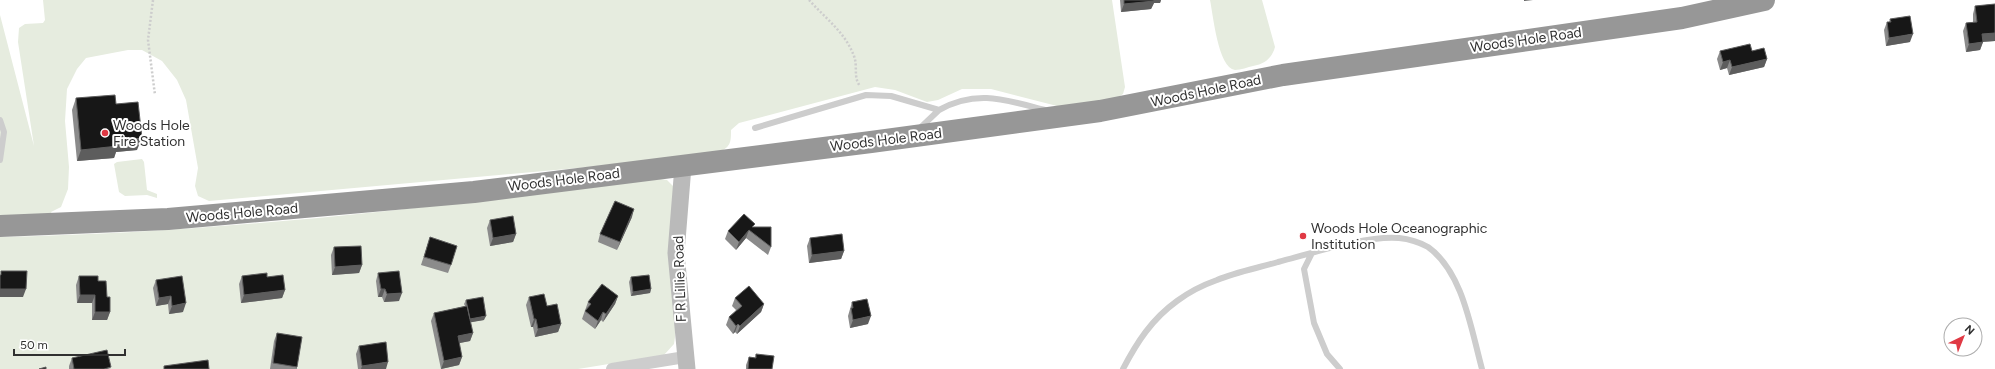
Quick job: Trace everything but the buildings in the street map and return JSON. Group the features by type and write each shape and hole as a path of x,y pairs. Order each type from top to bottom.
{"highway":[{"name":"Woods Hole Road","path":"0,226 103,223 355,203 474,192 683,166 1068,116 1149,102 1283,75 1682,18 1764,0"}],"street":[{"name":"F R Lillie Road","path":"683,166 676,254 686,363"},
{"path":"612,369 686,363"}],"lane":[{"path":"755,128 866,95 891,96 939,110"},
{"path":"912,136 939,110 953,103 970,99 996,97 1068,116"},
{"path":"0,120 4,132 0,160"},
{"path":"1123,369 1138,341 1153,322 1172,304 1188,293 1221,278 1312,253 1351,244 1389,238 1407,239 1418,242 1428,248 1444,262 1456,282 1482,369"},
{"path":"1312,253 1304,269 1314,323 1327,354 1340,369"}],"path":[{"path":"153,0 148,40 155,95"},
{"path":"809,0 839,29 854,57 856,80 866,95"}],"shaded area":[{"path":"43,0 1112,0 1125,87 1123,94 1117,98 1061,107 991,89 962,89 938,100 927,102 895,90 875,87 739,123 731,130 728,146 720,152 589,167 209,201 198,196 195,186 198,168 186,100 177,80 162,61 142,50 128,50 86,58 77,69 67,89 65,121 69,167 68,189 61,207 51,212 52,214 0,217 0,15 34,146 18,42 19,28 25,24 43,23 45,20"},
{"path":"1210,0 1262,0 1275,47 1267,60 1257,65 1240,70 1235,70 1229,67 1220,51"},
{"path":"142,159 144,162 147,190 157,194 157,198 147,195 125,196 119,192 114,164 117,162"},
{"path":"660,179 667,180 674,187 675,337 674,344 664,355 578,369 0,369 0,237 165,230 330,217"}],"place":[{"name":"Woods Hole Fire Station","path":"105,133"},
{"name":"Woods Hole Oceanographic Institution","path":"1303,236"}]}
